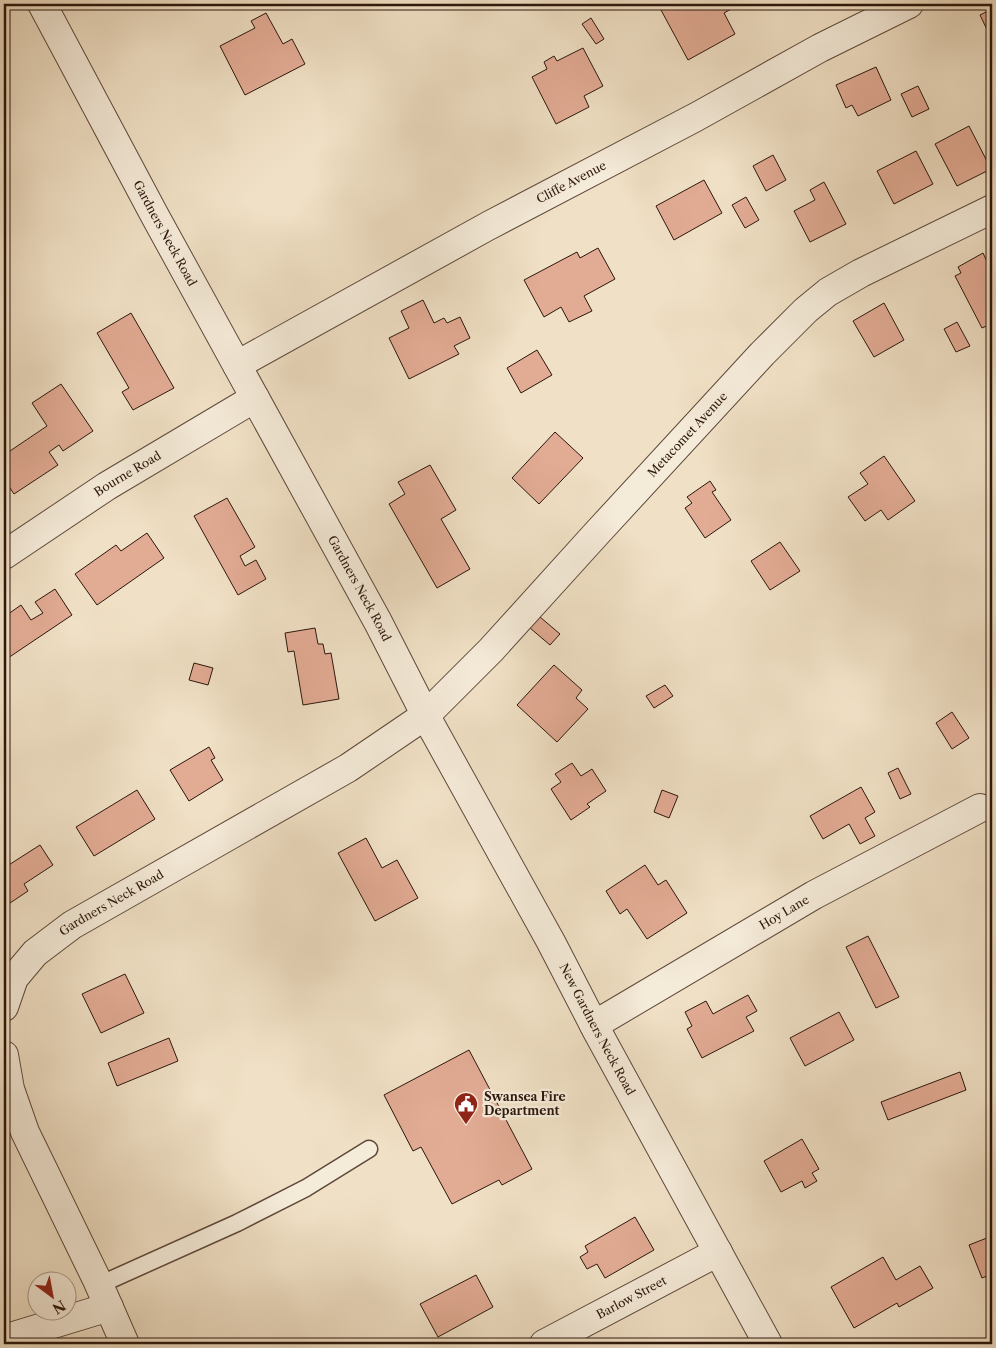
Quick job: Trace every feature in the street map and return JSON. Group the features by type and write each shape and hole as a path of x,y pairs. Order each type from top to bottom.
{"street":[{"name":"Gardners Neck Road","path":"4,1006 14,978 35,953 72,925 348,768 426,715 378,622 42,4"},
{"name":"Cliffe Avenue","path":"237,365 488,226 820,48 909,4"},
{"name":"Metacomet Avenue","path":"426,715 491,650 724,395 806,310 828,292 861,273 992,210"},
{"name":"Bourne Road","path":"4,555 107,486 255,398"},
{"name":"New Gardners Neck Road","path":"426,715 768,1344"},
{"name":"Hoy Lane","path":"594,1025 814,895 980,808"},
{"path":"4,1055 10,1089 25,1132 125,1344"},
{"name":"Barlow Street","path":"544,1344 718,1252"},
{"path":"4,1338 104,1296"}],"lane":[{"path":"104,1296 237,1223 306,1188 369,1149"}],"building":[{"path":"673,4 738,4 724,13 735,34 688,60 661,10"},
{"path":"992,9 992,40 980,15"},
{"path":"266,13 283,44 292,39 305,64 245,95 220,46 255,28 251,21"},
{"path":"591,18 604,39 596,44 582,24"},
{"path":"583,48 603,86 584,96 589,107 556,124 532,77 547,69 544,62 554,56 557,61"},
{"path":"876,67 891,100 858,116 852,105 846,108 836,85"},
{"path":"918,86 929,109 912,117 901,94"},
{"path":"969,126 991,169 957,186 935,144"},
{"path":"916,151 933,184 894,204 877,171"},
{"path":"773,155 786,180 766,191 753,166"},
{"path":"704,180 722,213 674,240 656,206"},
{"path":"824,182 846,224 810,242 794,211 815,200 810,190"},
{"path":"746,197 759,220 745,228 732,205"},
{"path":"598,248 615,279 584,296 592,311 569,322 561,307 544,317 524,280 577,252 580,258"},
{"path":"983,253 992,272 992,332 989,325 982,328 955,276 961,273 958,267"},
{"path":"423,300 434,323 444,318 447,323 460,317 470,338 454,346 459,354 409,379 389,338 409,328 401,311"},
{"path":"884,303 904,340 874,357 853,321"},
{"path":"131,313 174,388 133,410 122,392 129,388 97,333"},
{"path":"957,322 970,346 956,352 944,329"},
{"path":"537,350 552,375 521,393 507,368"},
{"path":"61,384 93,431 63,451 59,445 49,452 58,465 14,494 4,479 4,455 47,426 32,403"},
{"path":"555,432 583,458 539,504 512,478"},
{"path":"884,456 915,501 888,520 881,510 865,521 848,497 868,484 860,473"},
{"path":"430,465 456,510 441,519 470,569 437,588 389,504 405,494 398,482"},
{"path":"710,481 716,490 712,492 731,520 705,538 685,508 692,503 687,497"},
{"path":"227,498 255,547 240,556 245,566 256,560 266,579 238,595 194,516"},
{"path":"147,533 164,558 97,605 75,574 116,545 121,551"},
{"path":"780,542 800,571 770,590 751,561"},
{"path":"55,589 72,615 5,660 4,617 21,605 31,620 43,613 35,602"},
{"path":"540,617 560,634 550,645 530,628"},
{"path":"315,628 318,644 323,644 325,654 331,653 339,699 303,705 294,651 288,652 285,633"},
{"path":"194,663 213,668 208,685 189,680"},
{"path":"554,665 582,690 576,698 588,709 557,742 517,705"},
{"path":"665,685 673,696 654,708 646,696"},
{"path":"952,712 969,738 952,749 936,723"},
{"path":"209,747 215,758 211,760 223,780 189,801 170,770"},
{"path":"572,763 581,776 592,769 606,791 587,804 590,807 571,820 551,789 561,782 555,774"},
{"path":"898,768 911,794 900,799 888,773"},
{"path":"861,787 875,812 865,818 875,836 860,844 849,824 823,839 810,816"},
{"path":"137,790 155,819 94,856 76,827"},
{"path":"662,790 678,796 669,818 654,812"},
{"path":"366,838 382,868 397,860 418,898 375,921 338,853"},
{"path":"40,845 53,865 24,884 28,891 4,907 4,868"},
{"path":"645,865 658,885 666,880 687,913 647,939 627,909 620,914 606,891"},
{"path":"868,936 899,997 876,1008 846,947"},
{"path":"125,974 144,1013 101,1033 82,994"},
{"path":"748,995 757,1011 746,1017 754,1031 702,1058 687,1029 692,1026 685,1012 706,1001 713,1014"},
{"path":"839,1012 854,1040 805,1066 790,1038"},
{"path":"169,1038 178,1061 117,1086 108,1063"},
{"path":"469,1050 532,1169 502,1185 499,1180 452,1204 421,1147 413,1151 384,1095"},
{"path":"960,1072 966,1090 888,1120 881,1102"},
{"path":"802,1139 819,1169 812,1173 817,1181 805,1188 802,1181 781,1192 764,1161"},
{"path":"635,1217 654,1250 605,1278 597,1264 587,1269 580,1257 588,1252 585,1246"},
{"path":"992,1236 992,1274 982,1278 969,1245"},
{"path":"883,1257 896,1280 920,1266 933,1288 899,1307 897,1303 854,1328 831,1287"},
{"path":"476,1275 493,1307 438,1337 420,1304"}],"place":[{"name":"Swansea Fire Department","path":"466,1125"}]}
